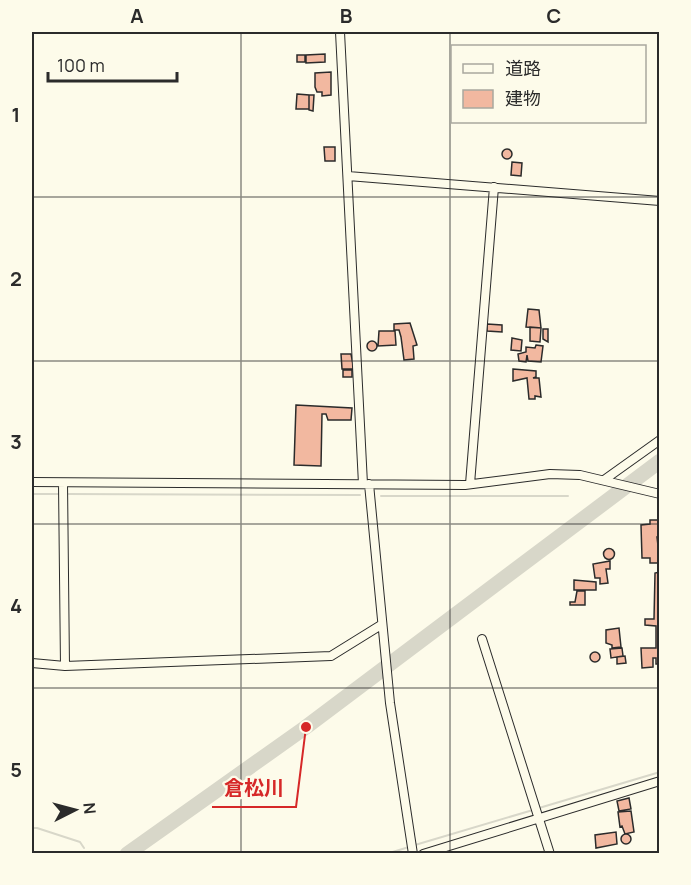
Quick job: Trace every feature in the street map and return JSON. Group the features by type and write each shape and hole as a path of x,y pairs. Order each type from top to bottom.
{"street":[{"path":"340,32 366,484 390,703 413,852"},
{"path":"348,176 660,201"},
{"path":"470,484 494,188"},
{"path":"604,480 660,440"},
{"path":"32,482 63,486 470,484 550,474 580,475 660,494"},
{"path":"63,486 65,666"},
{"path":"32,663 65,666 332,656 381,625"},
{"path":"482,639 550,854"},
{"path":"423,854 539,816 660,781"}],"building":[{"path":"325,54 325,62 306,63 306,55"},
{"path":"297,55 305,55 305,62 297,62"},
{"path":"331,72 331,95 322,96 322,92 317,92 315,87 315,73"},
{"path":"297,94 309,95 309,109 296,109"},
{"path":"309,95 314,95 313,111 309,110"},
{"path":"324,147 335,147 335,161 325,161"},
{"path":"507,149 511,150 511,158 507,159 503,158 502,154 503,150"},
{"path":"512,162 522,163 521,176 511,175"},
{"path":"528,309 539,310 541,328 526,327"},
{"path":"410,323 417,345 413,346 414,359 404,360 401,337 399,330 394,330 394,324"},
{"path":"487,324 502,325 502,332 487,331"},
{"path":"530,327 541,328 540,342 530,341"},
{"path":"543,329 548,329 548,342 543,339"},
{"path":"379,331 395,331 396,345 378,346"},
{"path":"512,338 522,340 521,351 511,350"},
{"path":"372,341 376,342 376,350 372,351 368,350 367,346 368,342"},
{"path":"536,345 543,346 541,362 528,361 527,355 526,362 519,361 518,354 526,352 526,347 535,348"},
{"path":"341,354 351,354 354,369 342,369"},
{"path":"513,369 536,371 536,377 533,378 539,378 541,397 535,396 535,399 529,399 527,378 513,381"},
{"path":"343,370 352,370 352,377 343,377"},
{"path":"296,405 352,408 351,420 328,420 326,414 322,414 321,466 294,465"},
{"path":"650,520 660,520 660,537 657,537 660,563 650,563 650,558 642,558 641,525 650,524"},
{"path":"609,549 613,550 613,558 609,559 605,558 604,554 605,550"},
{"path":"610,561 610,569 606,569 608,583 600,584 600,578 595,578 593,564"},
{"path":"660,572 660,664 656,664 656,658 653,658 653,667 642,668 641,648 656,648 656,626 645,625 645,619 654,619 655,573"},
{"path":"574,580 596,582 596,590 574,590"},
{"path":"577,591 585,591 585,605 570,605 570,602 575,602"},
{"path":"619,628 621,647 612,648 612,645 606,643 606,630"},
{"path":"622,648 623,656 611,658 610,649"},
{"path":"595,652 600,657 595,662 590,657"},
{"path":"625,656 626,663 617,664 617,657"},
{"path":"629,798 631,809 619,811 617,801"},
{"path":"631,811 634,832 625,834 622,826 620,827 618,812"},
{"path":"616,832 617,844 596,848 595,835"},
{"path":"626,834 630,835 630,843 626,844 622,843 621,839 622,835"}],"waterway":[{"path":"127,854 306,727 660,461"},
{"path":"32,494 60,494"},
{"path":"66,494 360,495"},
{"path":"381,496 568,496"},
{"path":"539,808 660,772"},
{"path":"415,845 533,810"},
{"path":"32,828 80,842 84,848"},
{"path":"386,854 409,847"}],"place":[{"name":"倉松川","path":"306,727"}]}
